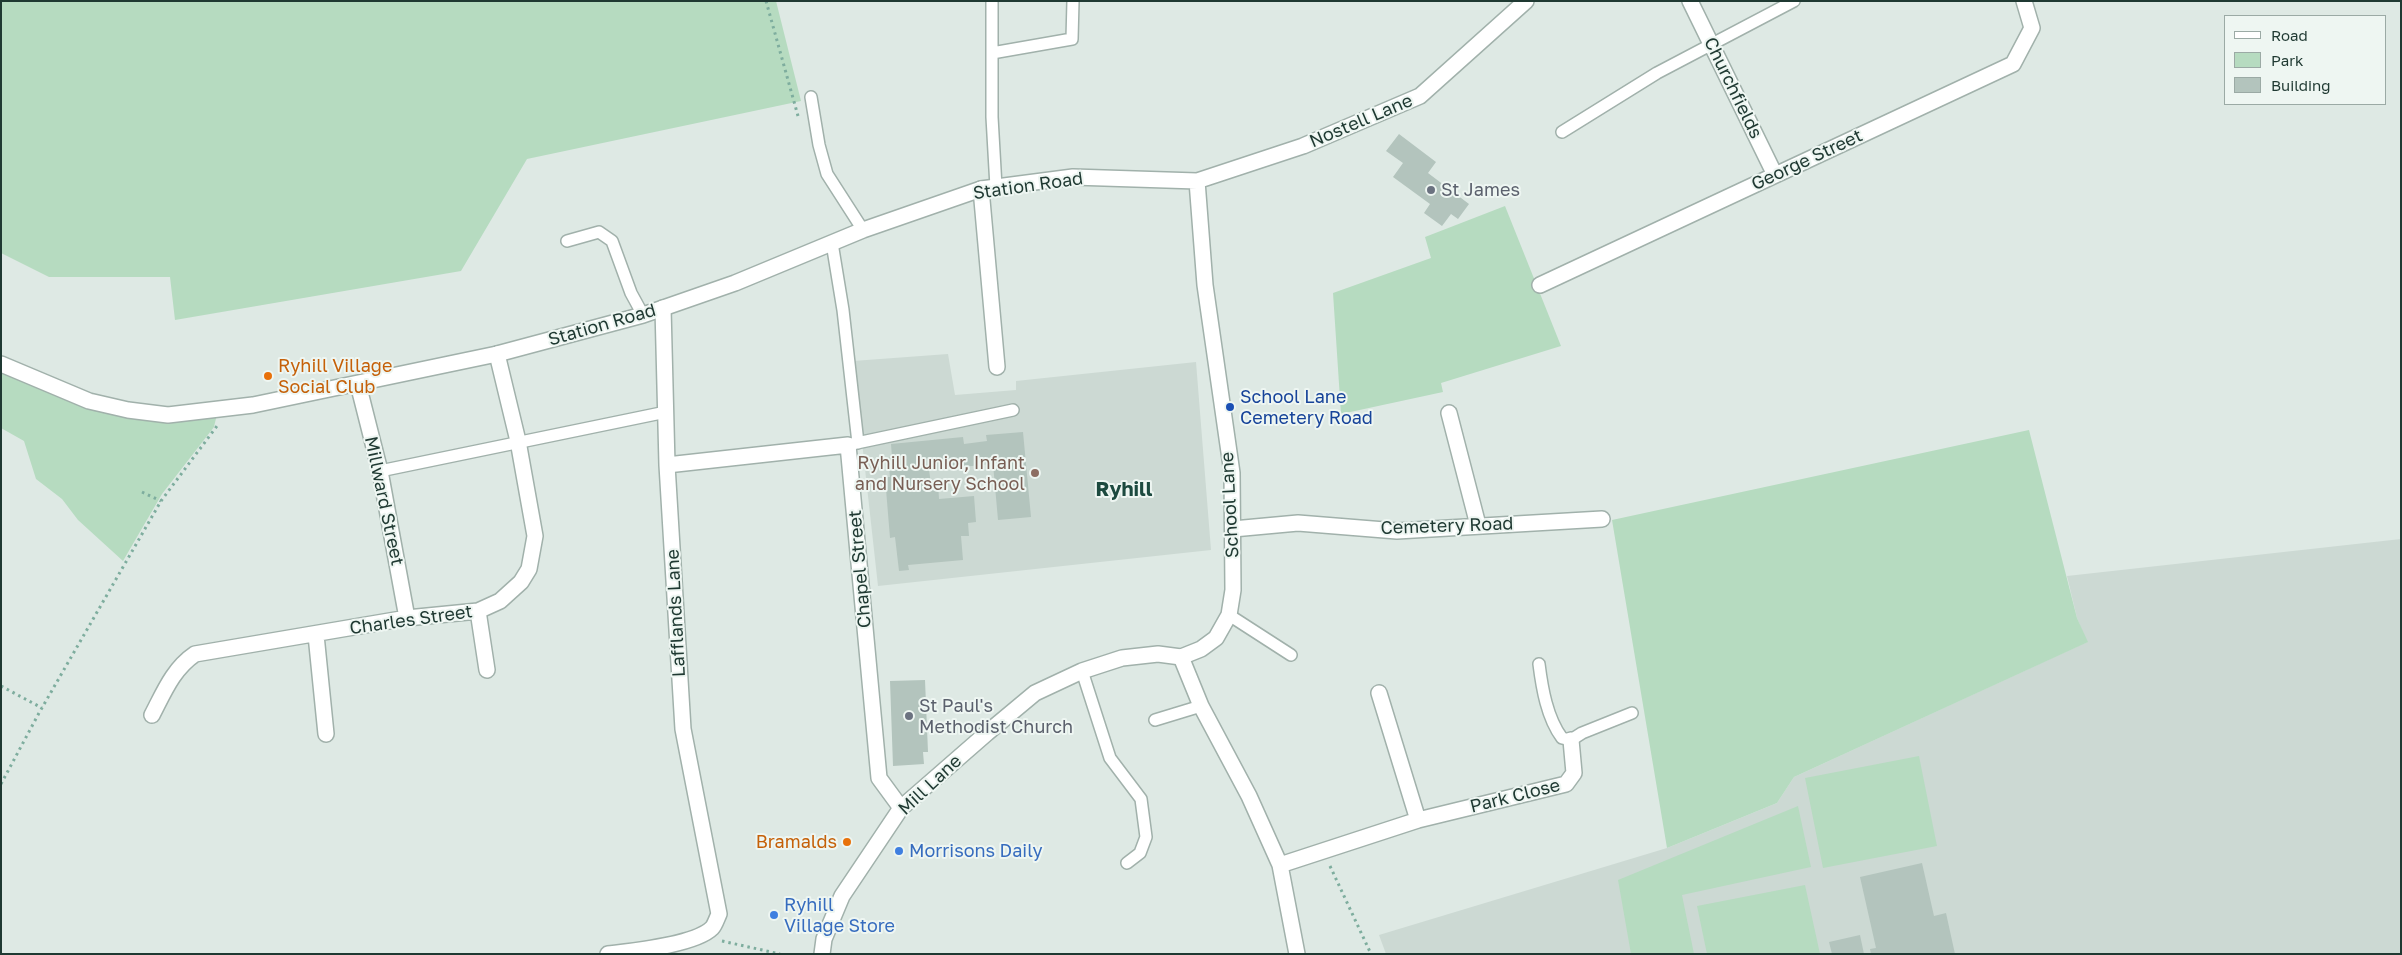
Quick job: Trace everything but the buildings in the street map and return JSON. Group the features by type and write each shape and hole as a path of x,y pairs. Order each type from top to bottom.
{"street":[{"name":"Nostell Lane","path":"1197,181 1303,146 1420,96 1526,1"},
{"name":"Churchfields","path":"1690,1 1775,175"},
{"name":"George Street","path":"1540,285 2013,64 2032,28 2024,1"},
{"name":"Station Road","path":"1,364 90,402 128,410 168,414 220,411 497,354 643,315 735,283 862,230 989,188 1073,177 1197,181"},
{"name":"School Lane","path":"1181,657 1201,649 1216,638 1229,615 1233,590 1232,473 1205,285 1197,181"},
{"path":"989,188 997,367"},
{"name":"Lafflands Lane","path":"648,951 701,935 713,928 720,914 683,729 667,465 663,308"},
{"name":"Charles Street","path":"152,715 173,674 182,663 195,654 316,635 407,618 478,612 500,601 521,582 530,569 534,555 535,536 518,441 497,354"},
{"name":"Millward Street","path":"358,384 380,471 407,618"},
{"path":"1449,413 1478,525"},
{"path":"667,465 853,444"},
{"name":"Chapel Street","path":"853,444 878,778 901,808"},
{"name":"Cemetery Road","path":"1233,528 1298,523 1397,531 1602,518"},
{"path":"478,612 486,670"},
{"path":"316,635 326,734"},
{"name":"Mill Lane","path":"822,954 824,939 842,896 901,808 1035,693 1082,671 1122,658 1158,654 1181,657"},
{"path":"1181,657 1201,706 1249,796 1280,865 1297,954"},
{"path":"1379,693 1418,820"},
{"name":"Park Close","path":"1280,865 1418,820 1566,784 1574,773 1571,740"},
{"path":"608,954 648,951"}],"lane":[{"path":"989,188 992,1"},
{"path":"992,53 1072,38 1073,1"},
{"path":"1562,132 1657,73 1712,46 1794,1"},
{"path":"811,97 819,145 827,174 862,230"},
{"path":"566,241 600,232 612,240 631,293 643,315"},
{"path":"832,243 843,310 853,444 1013,410"},
{"path":"380,471 666,412"},
{"path":"1229,615 1291,655"},
{"path":"1540,664 1542,688 1557,731 1562,738 1571,740 1582,733 1632,713"},
{"path":"1082,671 1102,739 1117,770 1141,799 1146,837 1140,853 1128,863"},
{"path":"1155,720 1201,706"}],"path":[{"path":"1,784 42,708 161,501 216,428 220,411"},
{"path":"142,492 161,501"},
{"path":"1,686 42,708"},
{"path":"1323,851 1370,954"},
{"path":"716,940 780,954"}],"shaded area":[{"name":"Ryhill Junior, Infant and Nursery School","path":"948,354 955,395 1016,390 1016,381 1196,362 1211,550 878,586 853,361"},
{"path":"2401,539 2401,954 1386,954 1379,935 1667,848 1777,803 1794,777 2087,642 2077,618 2067,576"}],"green space":[{"path":"1,1 776,1 801,101 527,159 461,271 175,320 170,277 49,277 1,253"},
{"path":"1505,206 1561,346 1441,383 1443,392 1341,414 1333,293 1431,258 1425,237"},
{"path":"1,367 90,405 217,414 214,427 162,494 123,561 78,520 62,499 36,479 24,441 1,428"},
{"path":"2029,430 2077,618 2088,642 1794,777 1777,803 1667,848 1612,520"},
{"path":"1919,756 1937,846 1823,868 1805,778"},
{"path":"1798,806 1811,867 1682,895 1694,954 1631,954 1618,880"},
{"path":"1805,885 1820,954 1707,954 1697,906"}],"place":[{"name":"St James","path":"1431,190"},
{"name":"Ryhill Village Social Club","path":"268,376"},
{"name":"School Lane Cemetery Road","path":"1230,407"},
{"name":"Ryhill Junior, Infant and Nursery School","path":"1035,473"},
{"name":"St Paul's Methodist Church","path":"909,716"},
{"name":"Bramalds","path":"847,842"},
{"name":"Morrisons Daily","path":"899,851"},
{"name":"Ryhill Village Store","path":"774,915"}],"district":[{"name":"Ryhill","path":"1124,490"}]}
